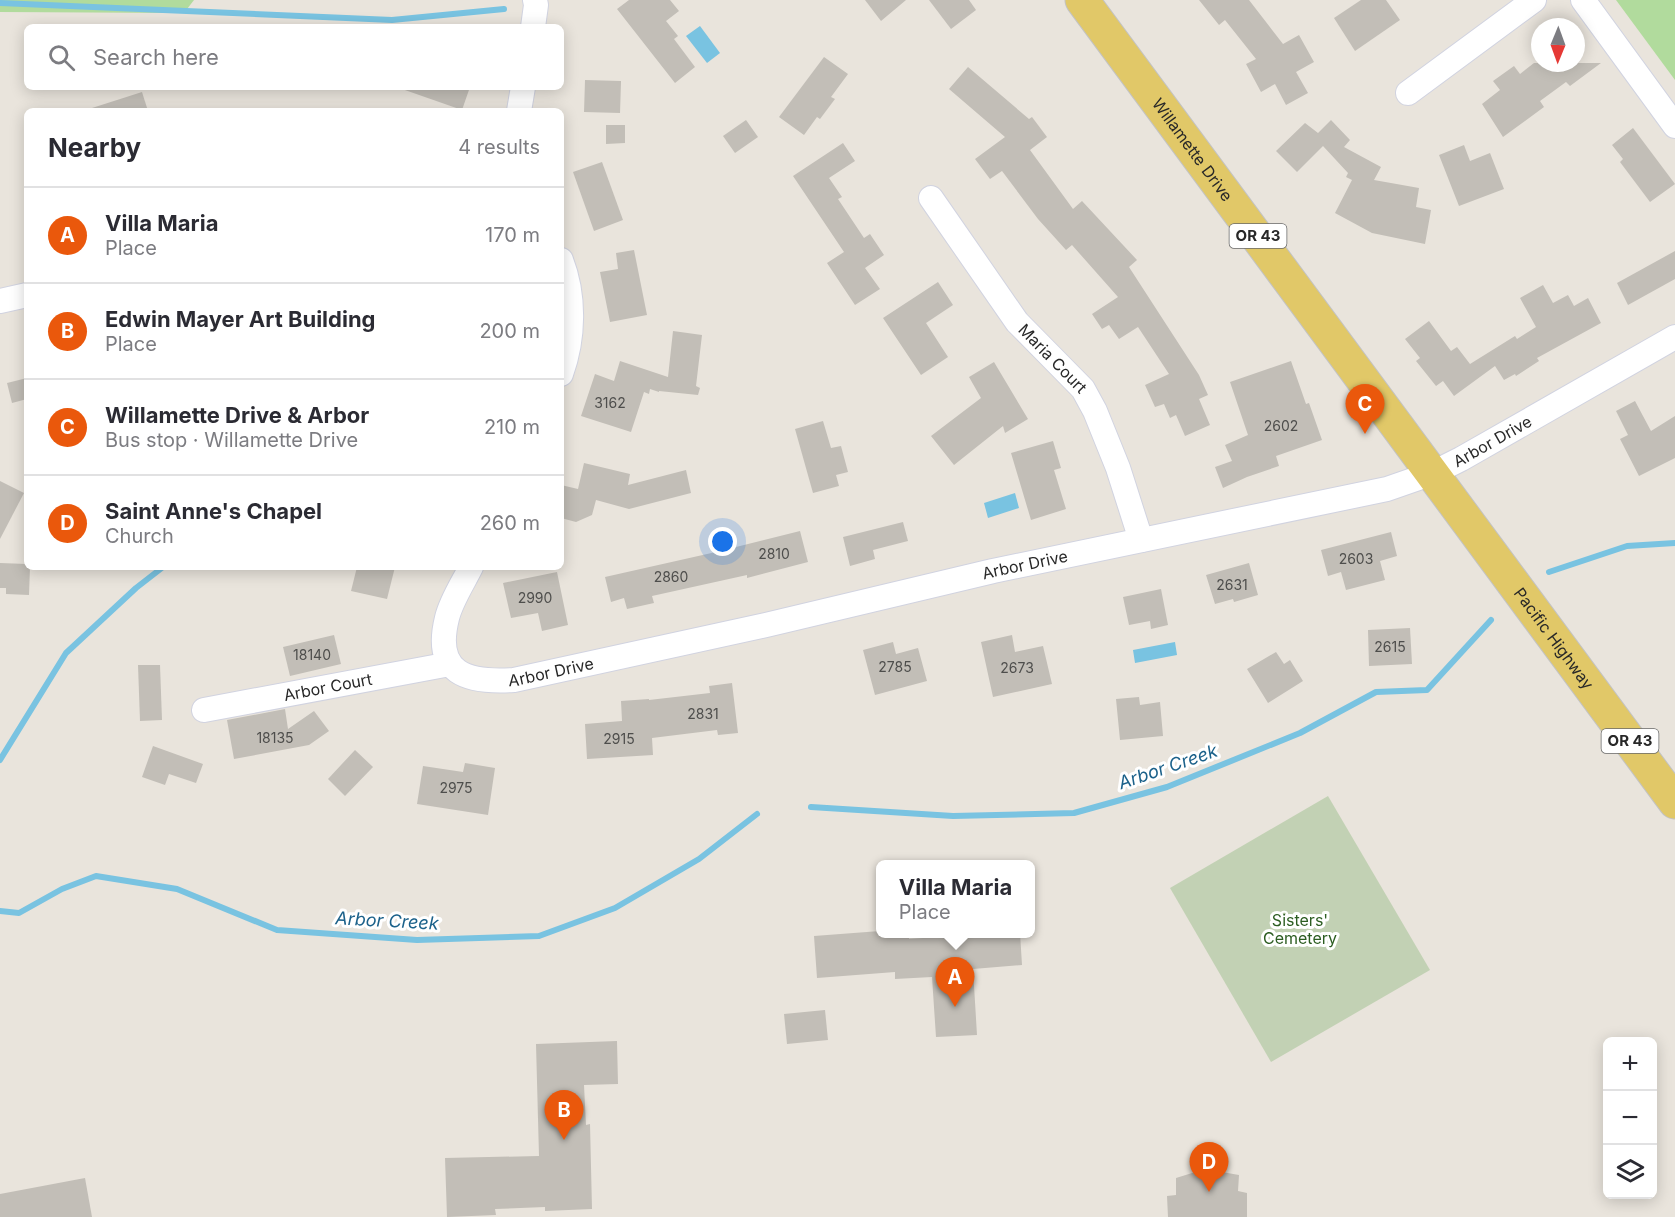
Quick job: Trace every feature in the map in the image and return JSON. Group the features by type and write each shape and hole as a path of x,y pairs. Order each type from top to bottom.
{"main road":[{"name":"Willamette Drive","path":"1082,0 1433,473"},
{"name":"Pacific Highway","path":"1433,473 1675,802"}],"street":[{"path":"533,24 535,0"},
{"path":"1408,93 1534,0"},
{"path":"1583,0 1675,126"},
{"path":"520,108 522,90"},
{"name":"Maria Court","path":"931,198 1017,322 1083,389 1095,411 1118,468 1141,540"},
{"path":"564,269 570,286 570,332 564,365"},
{"path":"0,301 24,296"},
{"name":"Arbor Drive","path":"450,664 458,671 478,680 489,682 514,680 766,625 1003,569 1387,489 1433,473 1675,337"},
{"path":"450,664 445,656 444,641 447,616 470,570"},
{"name":"Arbor Court","path":"204,710 450,664"}],"green space":[{"path":"0,0 194,0 184,13 0,12"},
{"path":"1616,0 1675,0 1675,80"},
{"name":"Sisters' Cemetery","path":"1328,796 1430,970 1271,1062 1170,888"}],"water":[{"path":"700,26 720,53 707,63 686,36"},
{"path":"1015,493 1019,508 988,518 984,503"},
{"path":"1175,642 1177,655 1135,663 1133,650"}],"building":[{"path":"629,0 670,0 679,11 666,21 678,36 674,39 695,67 675,83 617,9"},
{"path":"865,0 906,0 881,21"},
{"path":"929,0 969,0 976,10 951,29"},
{"path":"1199,0 1249,0 1283,44 1299,35 1314,62 1296,72 1308,93 1286,105 1275,84 1261,92 1246,64 1256,59 1225,20 1219,25"},
{"path":"1361,0 1386,0 1400,20 1355,51 1334,18"},
{"path":"824,57 848,74 831,97 835,99 820,119 817,117 804,135 779,117"},
{"path":"1585,63 1601,63 1570,86 1566,82 1540,101 1544,107 1503,137 1482,104 1500,90 1493,81 1514,66 1520,74 1531,65 1531,72 1585,72"},
{"path":"968,67 1029,119 1032,117 1047,137 1030,150 1073,209 1082,201 1137,260 1129,267 1199,375 1208,395 1199,399 1210,425 1185,436 1176,415 1170,418 1164,404 1155,407 1145,385 1169,374 1138,327 1119,339 1109,325 1102,329 1092,314 1118,297 1072,245 1066,250 1038,219 1002,171 990,179 975,159 1005,137 949,89"},
{"path":"585,80 621,81 620,113 584,112"},
{"path":"405,90 469,90 463,108 456,108"},
{"path":"142,92 147,108 92,108"},
{"path":"746,120 758,137 735,153 723,136"},
{"path":"1331,120 1350,140 1344,147 1381,167 1374,180 1419,188 1416,207 1431,210 1425,244 1372,233 1335,213 1352,180 1346,177 1348,173 1323,146 1297,172 1276,151 1305,123 1318,133"},
{"path":"606,125 625,125 625,143 606,144"},
{"path":"1633,128 1675,184 1650,202 1620,162 1623,159 1612,145"},
{"path":"843,143 855,161 829,178 842,197 838,199 864,238 870,234 884,255 865,268 880,289 855,305 827,263 844,252 793,176"},
{"path":"1464,145 1470,161 1490,153 1504,189 1459,206 1439,155"},
{"path":"602,162 623,220 594,231 573,172"},
{"path":"634,250 647,315 610,322 600,272 618,269 616,253"},
{"path":"1675,251 1675,279 1628,305 1617,283"},
{"path":"938,282 953,305 926,323 948,357 921,375 883,318"},
{"path":"1543,285 1553,303 1568,295 1574,306 1588,298 1601,323 1537,358 1539,361 1516,376 1515,374 1504,380 1495,366 1454,396 1443,381 1436,386 1416,361 1420,358 1405,339 1429,321 1451,351 1457,347 1470,364 1515,336 1517,339 1536,327 1520,298"},
{"path":"673,331 702,335 696,386 700,388 698,395 659,392 650,389 649,394 644,392 631,432 581,416 595,374 614,381 620,361 668,377"},
{"path":"1291,361 1322,440 1276,456 1279,466 1223,488 1215,467 1232,461 1225,445 1248,435 1230,382"},
{"path":"994,362 1028,419 1005,433 1003,426 954,465 931,436 981,398 969,377"},
{"path":"24,379 24,400 12,403 7,383"},
{"path":"1635,401 1651,431 1675,416 1675,458 1639,476 1620,439 1628,435 1616,411"},
{"path":"823,421 831,448 841,446 848,472 836,475 839,486 813,493 795,429"},
{"path":"1053,441 1061,468 1054,470 1066,509 1031,520 1011,453"},
{"path":"584,463 630,474 628,485 686,470 691,493 629,509 596,500 592,515 576,522 564,519 564,486 578,489"},
{"path":"0,481 24,493 0,539"},
{"path":"903,522 908,541 873,550 875,559 850,566 843,537"},
{"path":"800,531 808,562 747,578 747,575 652,596 654,603 627,609 624,598 611,602 605,577"},
{"path":"1391,532 1397,556 1380,561 1385,580 1346,590 1341,572 1328,576 1321,550"},
{"path":"0,563 24,564 24,570 30,570 29,595 6,594 6,588 0,588"},
{"path":"1249,563 1258,595 1234,602 1233,599 1215,604 1206,575"},
{"path":"356,570 394,570 387,599 351,591"},
{"path":"557,572 568,625 542,631 538,613 511,618 503,583"},
{"path":"1161,589 1168,625 1151,629 1150,621 1129,625 1123,597"},
{"path":"1410,628 1412,664 1369,666 1368,630"},
{"path":"334,635 341,664 290,676 283,647"},
{"path":"1012,635 1015,652 1043,646 1052,684 993,697 981,642"},
{"path":"893,642 896,654 918,648 927,681 875,695 863,650"},
{"path":"1276,652 1284,664 1290,660 1303,681 1268,703 1247,669"},
{"path":"138,665 160,665 162,720 140,721"},
{"path":"732,683 738,733 718,735 717,730 652,738 653,755 587,759 585,724 622,721 621,701 710,693 709,686"},
{"path":"1139,697 1140,705 1160,702 1163,736 1120,740 1116,699"},
{"path":"285,709 288,729 314,711 329,731 309,745 234,759 227,720"},
{"path":"153,746 203,764 196,783 169,774 165,785 142,777"},
{"path":"355,750 373,767 345,796 328,779"},
{"path":"465,763 495,768 488,815 417,804 423,766 463,772"},
{"path":"876,931 876,938 1020,938 1022,965 973,969 977,1035 936,1037 932,977 895,979 895,972 817,978 814,936"},
{"path":"825,1010 828,1040 787,1044 784,1014"},
{"path":"617,1041 618,1084 584,1085 586,1125 590,1124 592,1209 545,1211 545,1207 495,1209 496,1215 447,1217 445,1158 539,1156 536,1044"},
{"path":"1205,1169 1239,1175 1238,1191 1247,1193 1247,1217 1168,1217 1167,1196 1176,1195 1176,1178"},
{"path":"85,1178 92,1217 0,1217 0,1194"}],"waterway":[{"path":"0,3 392,20 504,9"},
{"name":"Arbor Creek","path":"1549,572 1627,546 1675,543"},
{"path":"0,760 66,653 136,588 159,570"},
{"name":"Arbor Creek","path":"811,807 953,816 1074,813 1167,787 1300,733 1376,692 1427,690 1491,620"},
{"name":"Arbor Creek","path":"0,911 19,913 62,889 96,876 177,889 277,930 417,940 539,936 615,908 699,859 757,814"}],"place":[{"name":"Willamette Drive & Arbor","path":"1365,434"},
{"name":"Villa Maria","path":"955,1007"},
{"name":"Edwin Mayer Art Building","path":"564,1140"},
{"name":"Saint Anne's Chapel","path":"1209,1192"}]}
